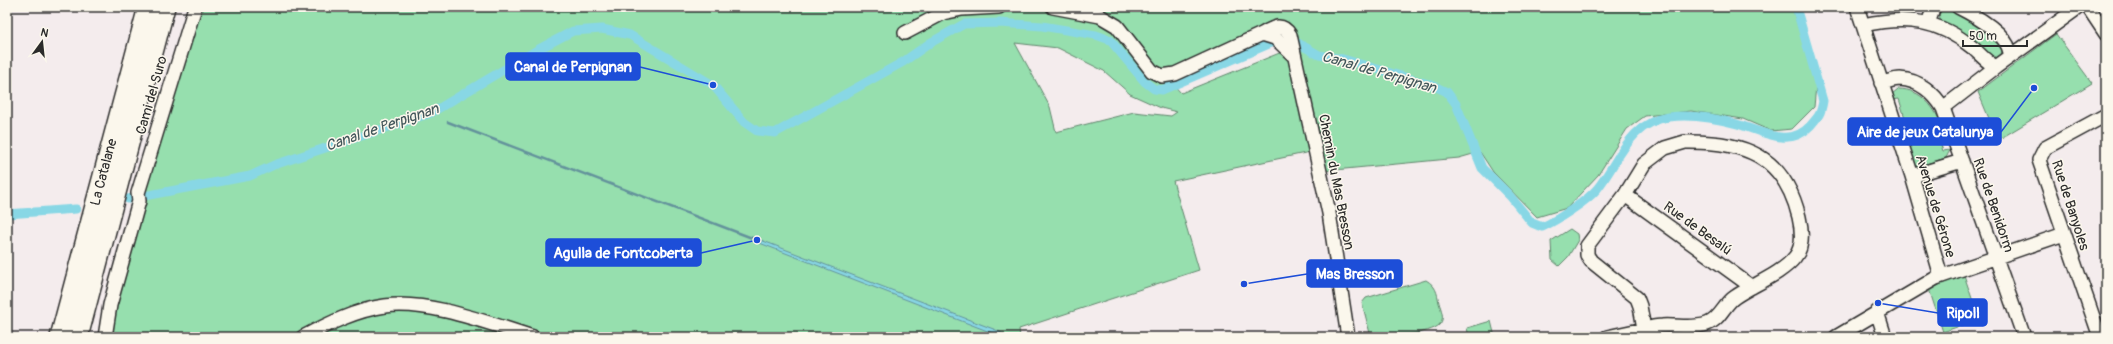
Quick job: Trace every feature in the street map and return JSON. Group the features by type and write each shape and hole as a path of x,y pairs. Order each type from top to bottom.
{"highway":[{"name":"La Catalane","path":"60,337 148,7"},
{"name":"La Catalane","path":"78,337 165,7"},
{"path":"154,47 171,19 175,7"}],"street":[{"name":"Cami del Suro","path":"104,337 110,304 138,197 195,7"},
{"path":"904,33 943,13 962,9 999,7"},
{"name":"Chemin du Mas Bresson","path":"1053,7 1100,16 1116,26 1152,72 1162,76 1176,74 1262,34 1275,26 1282,26 1287,30 1290,35 1329,214 1348,337"},
{"name":"Avenue de Gérone","path":"1857,7 1912,176 1941,276"},
{"path":"1928,23 1934,7"},
{"path":"1958,7 1990,27 2007,43 2011,50 2010,57"},
{"path":"1943,108 1996,67 2080,7"},
{"path":"2088,7 2106,34"},
{"path":"1863,25 1899,20 1928,23 1947,31 1973,48 1987,62 1996,67"},
{"name":"Rue de Benidorm","path":"1881,83 1899,79 1914,82 1928,90 1938,100 1943,108 2024,337"},
{"name":"Rue de Banyoles","path":"2100,337 2041,170 2039,160 2041,153 2045,148 2106,115"},
{"path":"1607,337 1645,333 1662,326 1688,328 1708,324 1715,320 1733,297 1789,264 1800,250 1802,238 1794,198 1788,184 1774,167 1760,157 1735,147 1711,142 1685,142 1665,148 1644,164 1625,195 1587,246 1587,255 1591,262 1637,298 1645,333"},
{"path":"1912,176 1962,161"},
{"name":"Rue de Besalú","path":"1625,195 1752,287"},
{"path":"1836,337 1941,276 2064,234"},
{"path":"303,337 333,321 377,308 411,305 443,311 533,337"},
{"path":"1877,312 1885,337"}],"green space":[{"path":"199,7 1023,7 1024,9 1072,12 1091,17 1109,25 1131,43 1181,93 1282,52 1288,57 1310,152 1173,181 1199,270 1019,329 1020,337 549,337 444,306 332,317 295,337 108,337 142,193","holes":["1015,43 1058,48 1104,71 1130,94 1161,108 1177,112 1171,116 1134,112 1056,132 1050,107"]},
{"path":"1077,7 1792,7 1816,85 1814,107 1792,129 1771,131 1743,119 1691,111 1645,116 1627,129 1598,175 1567,208 1537,217 1493,172 1480,152 1459,158 1324,171 1298,37 1289,24 1277,19 1174,70 1162,72 1154,68 1119,23"},
{"path":"1944,9 1967,19 1984,31 2002,50 2001,56 1998,58 1992,58 1966,34 1940,20 1939,13"},
{"path":"2056,34 2092,83 1998,140 1978,92"},
{"path":"1898,89 1914,92 1921,96 1932,107 1943,128 1936,130 1943,151 1950,150 1946,158 1920,166 1915,166 1906,142 1912,140 1899,99 1892,100 1892,94"},
{"path":"1570,229 1577,234 1578,240 1568,257 1559,266 1552,260 1551,241"},
{"path":"1964,275 1979,319 1943,332 1929,289"},
{"path":"1426,280 1437,292 1442,314 1440,324 1428,331 1418,333 1397,336 1371,337 1362,303 1366,298"},
{"path":"410,309 442,315 517,337 313,337 336,326 360,318 385,312"},
{"path":"1491,321 1495,337 1469,337 1467,328"}],"water":[{"path":"758,239 996,330 1009,337 1003,337 757,242"}],"waterway":[{"name":"Canal de Perpignan","path":"1296,42 1319,55 1343,59 1432,85 1447,92 1456,104 1482,168 1510,196 1532,223 1542,227 1571,210 1592,194 1605,178 1634,135 1655,120 1677,116 1703,117 1729,122 1775,136 1784,137 1802,133 1816,120 1823,101 1796,7"},
{"name":"Canal de Perpignan","path":"128,199 250,176 274,165 431,113 537,50 573,31 602,29 630,35 713,85 744,122 757,131 775,133 903,62 930,43 964,24 1000,23 1042,26 1096,35 1110,40 1145,82 1154,89 1162,90 1271,43"},
{"path":"448,122 760,241"},
{"name":"Canal de Perpignan","path":"7,214 76,209"}],"place":[{"name":"Canal de Perpignan","path":"713,85"},
{"name":"Aire de jeux Catalunya","path":"2034,88"},
{"name":"Agulla de Fontcoberta","path":"757,240"},
{"name":"Mas Bresson","path":"1244,284"},
{"name":"Ripoll","path":"1878,303"}]}
